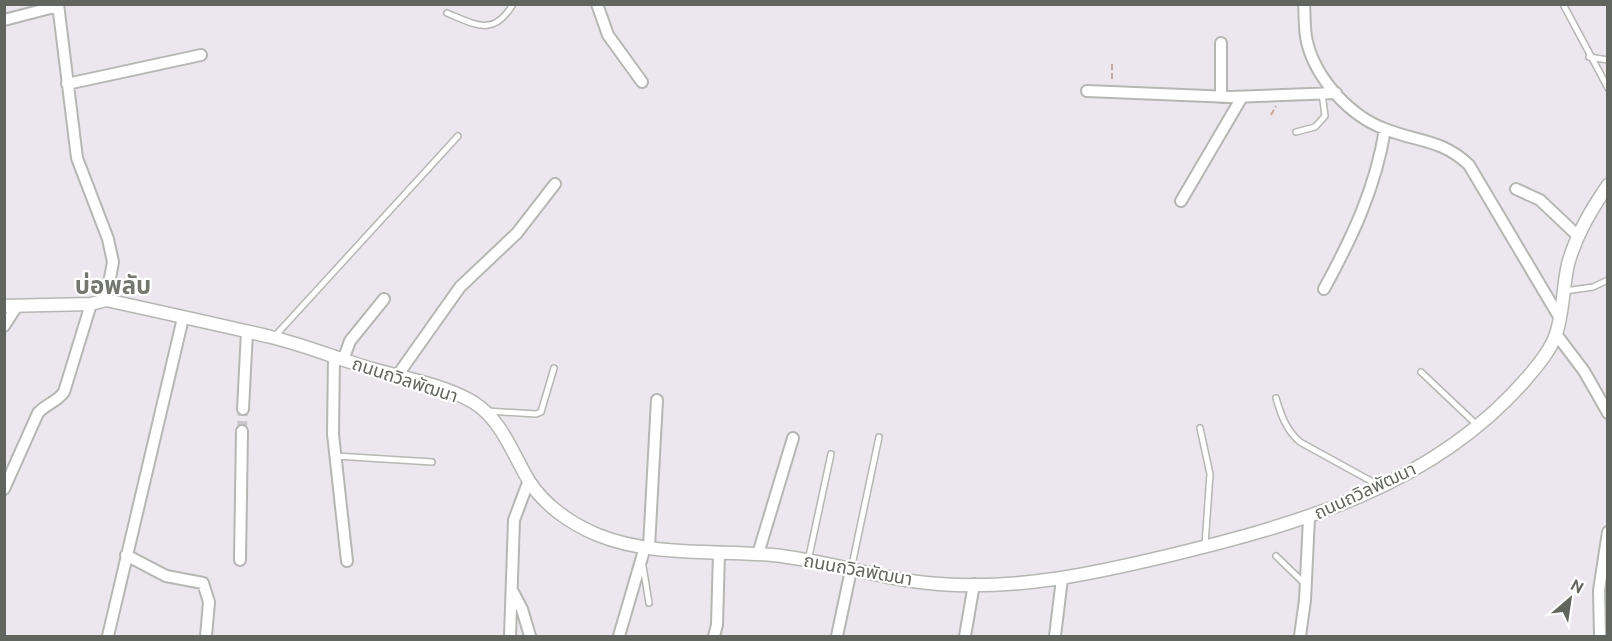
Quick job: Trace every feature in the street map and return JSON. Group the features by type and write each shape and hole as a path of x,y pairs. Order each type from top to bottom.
{"street":[{"path":"597,4 608,35 642,82"},
{"path":"1304,4 1307,41 1317,66 1336,93 1356,114 1385,129 1437,143 1455,152 1469,165 1558,315"},
{"path":"4,20 58,5 77,158 108,238 113,262 106,300"},
{"path":"1221,43 1221,97"},
{"path":"67,84 201,55"},
{"path":"1087,91 1221,97 1336,93"},
{"path":"1182,201 1242,97"},
{"path":"1324,289 1349,244 1373,180 1385,129"},
{"path":"397,376 460,287 517,233 555,184"},
{"name":"ถนนถวิลพัฒนา","path":"11,306 91,304 106,300 273,338 456,394 485,411 500,428 540,496 574,523 619,543 808,561 941,584 1015,585 1062,579 1205,546 1309,518 1434,459 1477,425 1524,382 1540,361 1556,334 1569,261 1578,236 1608,185"},
{"path":"1516,189 1540,200 1578,236"},
{"path":"347,561 336,456 338,358 359,328 384,299"},
{"path":"4,489 38,413 58,400 64,392 91,304"},
{"path":"4,326 11,306"},
{"path":"108,636 183,318"},
{"path":"243,409 247,332"},
{"path":"1556,334 1584,371 1608,413"},
{"path":"619,636 647,547 657,400"},
{"path":"240,560 242,430"},
{"path":"758,555 793,438"},
{"path":"510,636 514,520 529,480"},
{"path":"1300,636 1306,585 1309,518"},
{"path":"1600,636 1599,590 1608,532"},
{"path":"714,636 717,625 719,552"},
{"path":"126,555 166,576 203,583 209,603 206,636"},
{"path":"837,636 851,570"},
{"path":"1055,636 1062,579"},
{"path":"965,636 974,584"},
{"path":"512,589 522,609 530,636"}],"lane":[{"path":"447,13 474,25 493,26 506,17 513,4"},
{"path":"1563,4 1589,57 1608,88"},
{"path":"1589,57 1608,60"},
{"path":"1296,132 1315,127 1325,116 1322,93"},
{"path":"273,338 458,136"},
{"path":"1563,292 1593,287 1608,280"},
{"path":"485,411 536,414 541,412 554,368"},
{"path":"1421,372 1477,425"},
{"path":"1276,398 1282,418 1292,435 1300,442 1381,486"},
{"path":"1200,428 1210,474 1205,546"},
{"path":"851,570 879,437"},
{"path":"808,561 831,454"},
{"path":"336,456 432,462"},
{"path":"1276,556 1306,585"},
{"path":"642,562 649,603"}],"path":[{"path":"1112,64 1112,92"}],"tunnel":[{"path":"242,431 243,409"}],"district":[{"name":"บ่อพลับ","path":"113,286"}]}
